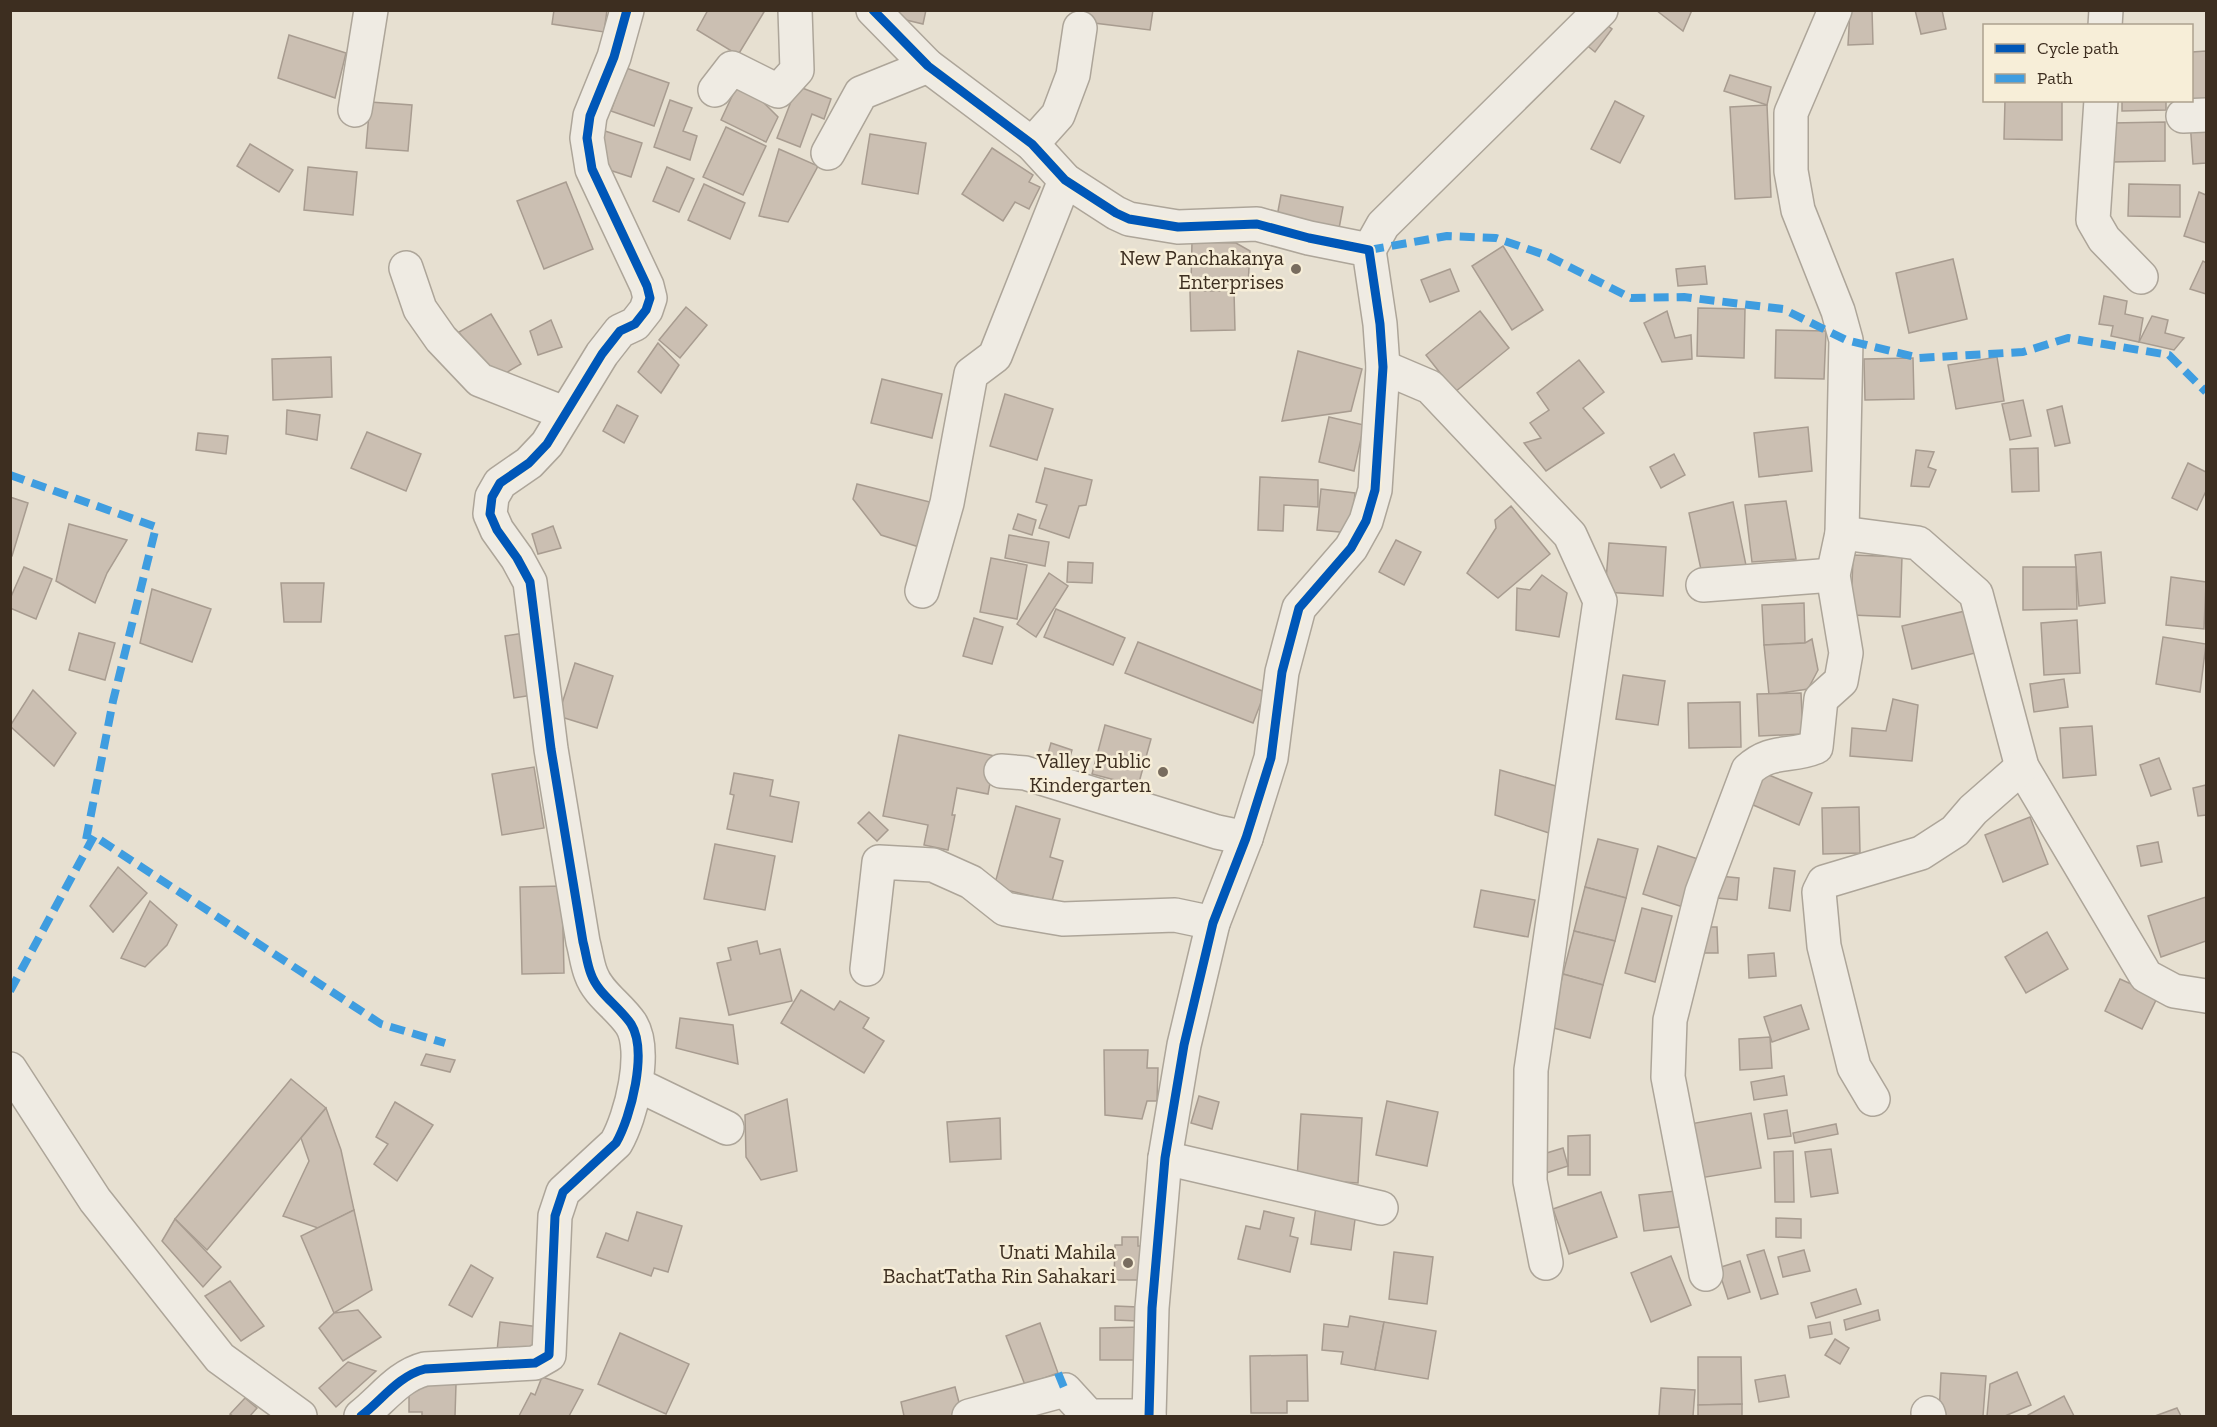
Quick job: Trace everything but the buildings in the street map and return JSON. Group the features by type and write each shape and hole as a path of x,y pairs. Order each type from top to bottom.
{"street":[{"path":"354,110 370,10"},
{"path":"361,1416 414,1372 425,1369 535,1363 549,1355 555,1215 563,1192 615,1143 622,1133 636,1084 638,1060 632,1025 599,988 591,974 583,942 550,749 530,582 490,514 492,497 500,483 529,463 547,444 602,354 620,331 635,324 646,310 650,298 647,286 592,169 587,138 590,116 614,57 627,10"},
{"path":"715,90 732,68 778,91 797,70 795,10"},
{"path":"873,10 928,66 1032,144 1065,180 1116,213 1129,219 1178,226 1257,224 1309,238 1369,250"},
{"path":"969,1416 1065,1390 1087,1414 1092,1416 1149,1416 1152,1308 1165,1158 1184,1045 1213,923 1246,838 1271,758 1282,672 1299,608 1351,548 1366,521 1375,490 1383,367 1380,324 1369,250 1383,225 1601,10"},
{"path":"1706,1274 1668,1077 1670,1020 1701,892 1748,770 1758,760 1771,755 1806,751 1816,747 1821,699 1841,681 1846,653 1833,575 1842,532 1846,340 1838,311 1798,210 1791,171 1791,112 1835,10"},
{"path":"1032,144 1058,115 1072,75 1080,28"},
{"path":"828,153 861,93 928,66"},
{"path":"2101,102 2093,220 2104,238 2141,276"},
{"path":"921,591 947,504 971,374 994,356 1065,180"},
{"path":"406,268 420,309 441,339 480,380 564,413"},
{"path":"1383,367 1430,387 1570,535 1600,601 1531,1070 1530,1181 1546,1263"},
{"path":"1842,532 1918,543 1976,594 2022,767 2146,976 2174,991 2206,996"},
{"path":"1703,585 1833,575"},
{"path":"1873,1099 1854,1067 1824,946 1819,892 1824,882 1921,853 1955,831 1973,810 2022,767"},
{"path":"1001,771 1025,773 1218,832 1246,838"},
{"path":"867,969 879,862 933,865 972,882 1005,909 1063,919 1174,915 1213,923"},
{"path":"10,1070 95,1200 220,1358 300,1416"},
{"path":"636,1084 727,1128"},
{"path":"1165,1158 1381,1208"}],"marked path":[{"path":"1369,250 1447,236 1496,238 1548,256 1631,298 1684,297 1783,309 1846,340 1919,358 2023,352 2068,338 2169,355 2206,392"},
{"path":"10,475 156,527 113,701 85,845"},
{"path":"10,991 94,836 381,1024 445,1043"},
{"path":"1058,1373 1065,1390"}],"cycle path":[{"path":"361,1416 398,1383 415,1372 425,1369 535,1363 549,1355 555,1216 563,1192 616,1143 622,1132 636,1084 638,1067 636,1036 631,1024 594,981 588,966 551,749 530,582 517,558 497,530 490,514 492,497 500,483 529,463 547,444 602,354 620,331 635,324 646,310 650,298 647,286 592,169 587,138 590,116 614,57 627,10"},
{"path":"873,10 928,66 1032,144 1065,180 1116,213 1129,219 1178,227 1257,224 1309,238 1369,250 1380,324 1383,367 1375,490 1366,521 1351,548 1299,608 1282,672 1271,758 1246,838 1213,923 1184,1045 1165,1158 1152,1308 1149,1416"}],"place":[{"name":"New Panchakanya Enterprises","path":"1296,269"},
{"name":"Valley Public Kindergarten","path":"1163,772"},
{"name":"Unati Mahila BachatTatha Rin Sahakari","path":"1128,1263"}]}
